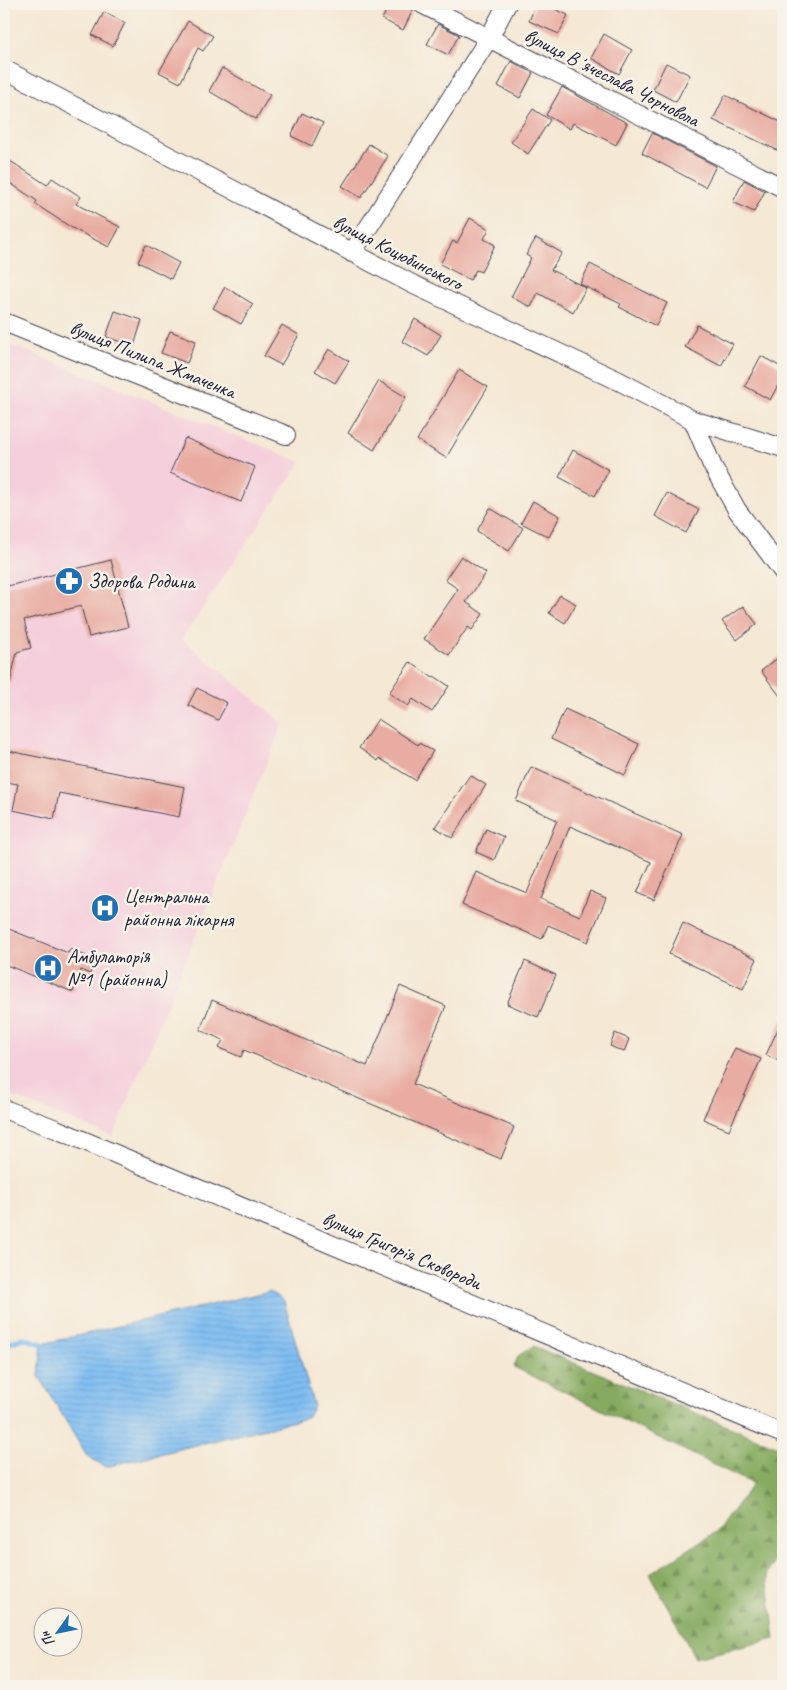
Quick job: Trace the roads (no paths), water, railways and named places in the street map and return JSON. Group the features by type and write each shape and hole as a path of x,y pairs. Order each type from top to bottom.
{"street":[{"name":"вулиця Вʼячеслава Чорновола","path":"422,4 783,188"},
{"path":"352,254 489,38 507,4"},
{"name":"вулиця Коцюбинського","path":"4,69 412,284 619,381 693,420 783,448"},
{"name":"вулиця Пилипа Жмаченка","path":"4,322 286,435"},
{"path":"693,420 712,465 737,510 783,572"},
{"name":"вулиця Григорія Сковороди","path":"4,1109 783,1434"}],"water":[{"path":"270,1291 284,1301 314,1406 307,1418 105,1467 86,1455 39,1376 42,1344"}],"waterway":[{"path":"4,1345 23,1338 42,1344"}],"place":[{"name":"Здорова Родина","path":"69,581"},
{"name":"Центральна районна лікарня","path":"105,908"},
{"name":"Амбулаторія №1 (районна)","path":"48,968"}]}
